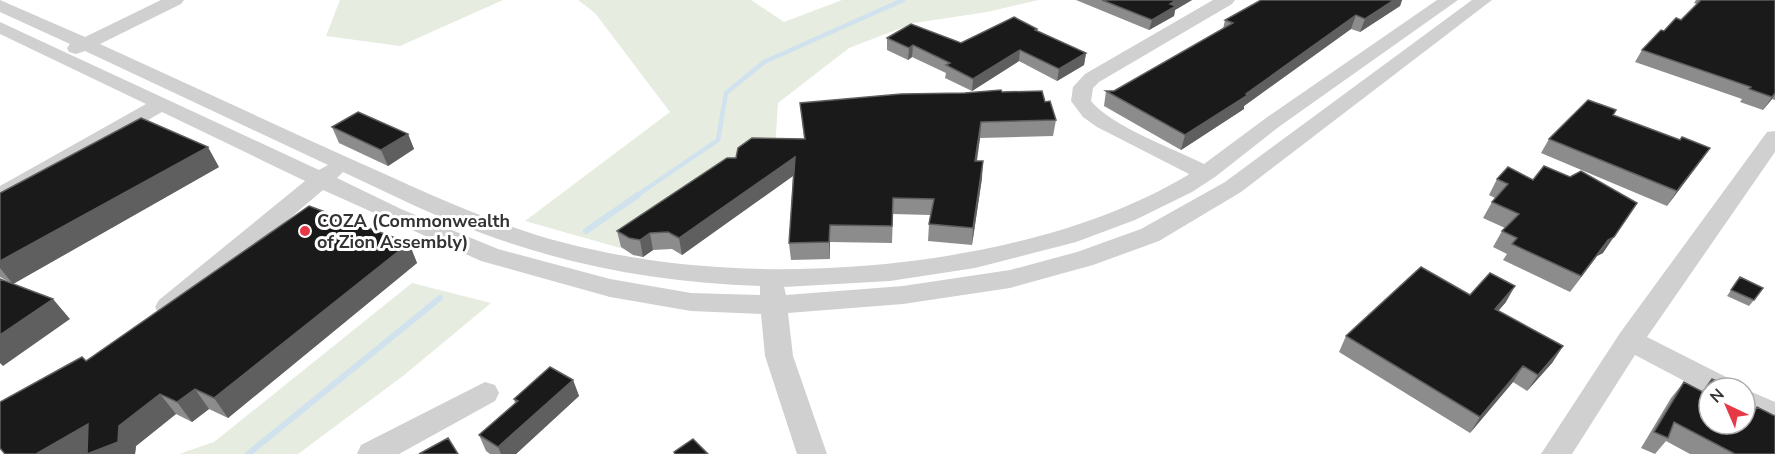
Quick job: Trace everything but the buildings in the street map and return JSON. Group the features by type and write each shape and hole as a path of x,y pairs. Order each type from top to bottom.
{"street":[{"path":"60,55 175,0"},
{"path":"1205,173 1104,123 1090,113 1081,101 1083,87 1092,78 1226,0"},
{"path":"0,5 343,164 512,236 629,265 709,277 771,277 897,273 994,256 1062,238 1125,216 1183,188 1449,0"},
{"path":"0,27 393,214 490,255 544,272 609,288 692,302 773,305 903,295 1010,279 1084,259 1150,235 1233,187 1483,0"},
{"path":"0,196 161,104"},
{"path":"1556,454 1630,340 1775,137"},
{"path":"147,322 217,267 321,179 343,164"},
{"path":"771,277 779,356 812,454"},
{"path":"1630,340 1699,376"},
{"path":"372,454 485,393"},
{"path":"1757,406 1775,416"}],"shaded area":[{"path":"340,0 503,0 400,46 326,36"},
{"path":"578,0 751,0 784,22 842,0 1039,0 987,12 914,23 849,48 778,103 775,149 624,249 525,221 670,112 595,13"},
{"path":"412,283 491,303 403,376 298,454 179,454 214,442"}],"waterway":[{"path":"636,196 718,140 726,93 764,62 903,0"},
{"path":"586,231 638,195"},
{"path":"248,454 440,298"}],"place":[{"name":"COZA (Commonwealth of Zion Assembly)","path":"305,231"}]}
